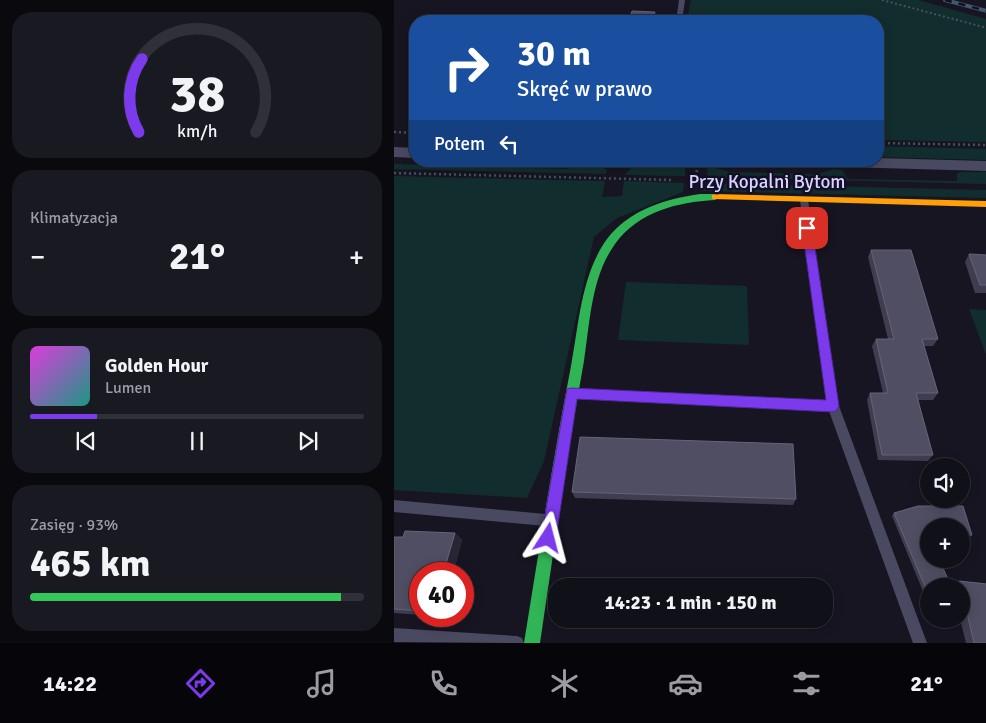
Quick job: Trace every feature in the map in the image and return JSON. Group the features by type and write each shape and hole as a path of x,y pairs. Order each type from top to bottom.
{"street":[{"path":"394,152 409,152"},
{"path":"884,163 986,166"},
{"name":"Przy Kopalni Bytom","path":"532,643 571,393 597,270 605,252 624,227 648,210 672,201 694,198 986,204"}],"lane":[{"path":"680,15 682,0"},
{"path":"804,200 833,406 920,643"},
{"path":"571,393 833,406"},
{"path":"394,506 551,520"},
{"path":"394,635 517,643"}],"path":[{"path":"882,0 986,28"},
{"path":"394,132 409,133"},
{"path":"884,143 986,145"}],"green space":[{"path":"691,0 919,0 986,19 986,142 884,140 884,15 688,15"},
{"path":"884,146 986,149 986,160 884,157"},
{"path":"394,164 409,164 409,167 565,169 572,167 602,167 607,170 606,174 394,169"},
{"path":"685,167 685,176 625,175 631,168"},
{"path":"708,167 730,172 818,174 834,169 842,170 847,178 850,179 957,181 957,174 960,172 986,172 986,184 707,177"},
{"path":"394,176 605,181 602,197 622,196 624,181 684,183 683,192 617,218 594,237 544,461 527,498 394,490"},
{"path":"700,183 986,190 987,198 700,191"},
{"path":"626,282 747,286 749,345 618,340"},
{"path":"969,309 986,310 986,355"}],"building":[{"path":"632,11 655,12 654,15 631,15"},
{"path":"871,250 911,250 938,339 922,339 938,393 916,393 933,455 882,455 870,393 888,393 876,339 894,339"},
{"path":"969,254 987,255 987,285 980,285"},
{"path":"580,437 793,444 796,499 572,492"},
{"path":"918,506 920,508 964,508 967,518 920,518 920,568 943,568 947,578 921,578 894,513"},
{"path":"405,531 455,533 447,562 409,562 409,610 394,609 394,537 403,537"},
{"path":"970,582 987,584 987,643 974,643 970,626"}],"railway":[{"path":"945,0 987,11"}],"traffic: fast":[{"path":"532,643 566,427 589,296 597,268 611,242 632,221 644,213 657,207 686,199 715,197"}],"traffic: slow":[{"path":"715,197 987,204"}],"route":[{"path":"548,538 571,393 833,406 807,228"}]}
